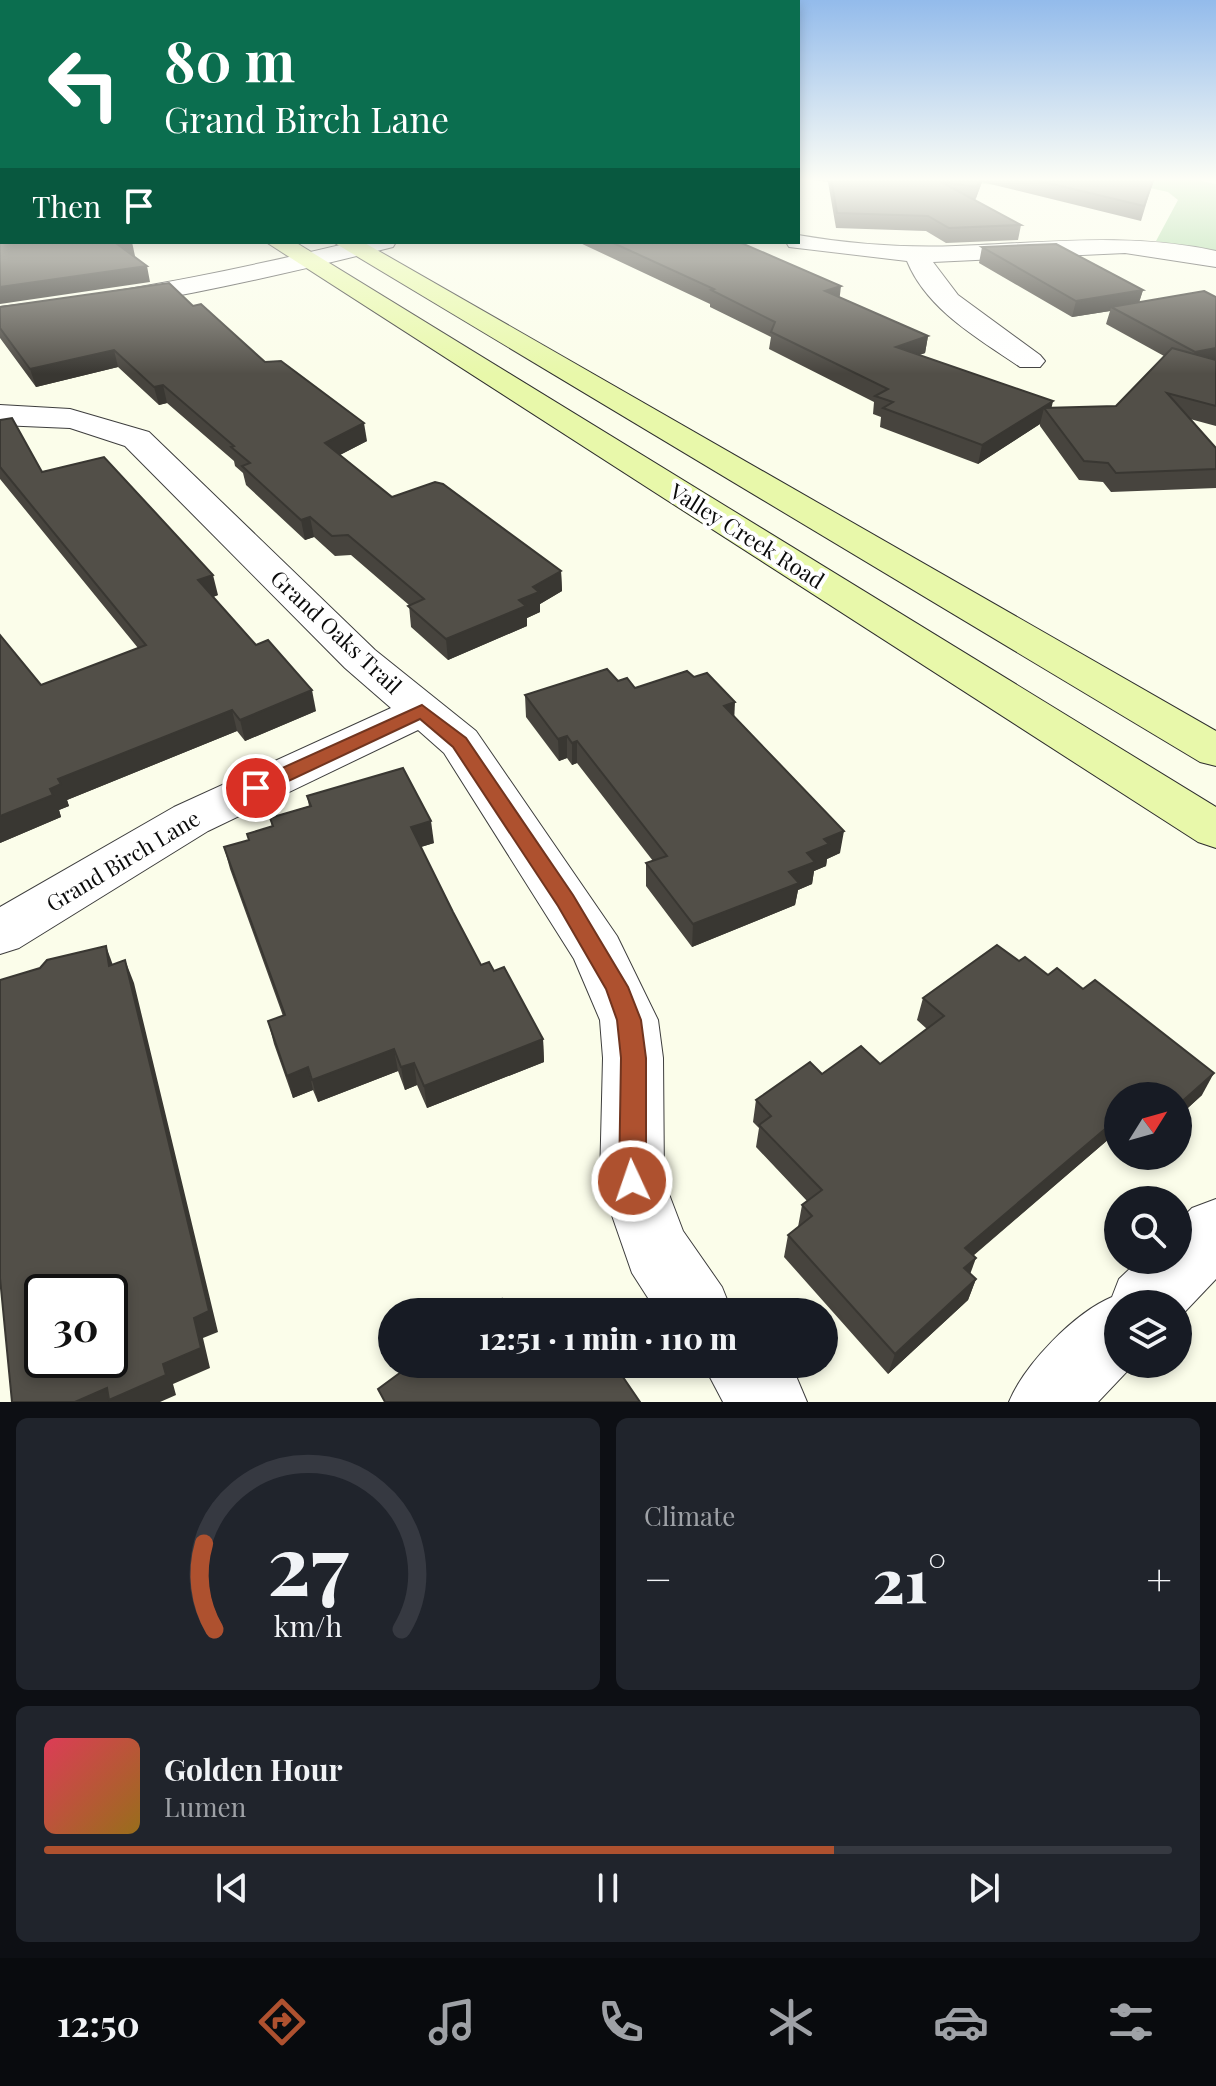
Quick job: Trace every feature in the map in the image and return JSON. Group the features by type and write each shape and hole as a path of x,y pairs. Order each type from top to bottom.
{"main road":[{"path":"351,245 1216,751"},
{"name":"Valley Creek Road","path":"286,247 1216,830"}],"street":[{"path":"812,243 917,254 1101,243"},
{"path":"1113,243 1164,248 1216,259"},
{"path":"10,313 210,258 286,247 351,245"},
{"path":"10,313 137,298 286,247"},
{"path":"917,254 928,276 953,304 1030,361"},
{"name":"Grand Oaks Trail","path":"0,415 73,420 110,427 137,439 360,659 473,757 598,951 617,987 629,1020 633,1058 632,1181 656,1250 688,1298"},
{"name":"Grand Birch Lane","path":"0,933 191,819 422,711"},
{"path":"1158,1290 1216,1231"},
{"path":"1046,1402 1104,1344"},
{"path":"750,1378 770,1402"}],"green space":[{"path":"1169,243 1216,243 1216,252"}],"building":[{"path":"0,244 117,244 147,266 0,287"},
{"path":"615,244 744,244 841,286 825,291 928,336 896,347 1053,401 982,445 883,408 893,402 875,396 888,389 771,332 775,322 711,290 714,289"},
{"path":"1056,244 1143,290 1076,301 982,247"},
{"path":"169,283 193,306 201,304 265,362 281,361 364,423 325,443 392,497 435,482 443,484 561,571 533,587 539,592 519,600 526,606 446,639 408,606 424,599 348,535 332,536 310,517 301,520 242,466 250,463 231,447 234,446 163,385 154,387 114,350 30,369 0,328 0,307"},
{"path":"1204,291 1216,297 1216,348 1195,352 1111,307"},
{"path":"1172,348 1216,360 1216,406 1167,393 1216,448 1216,469 1116,473 1108,463 1084,461 1044,408 1116,406"},
{"path":"12,418 42,472 104,457 213,575 198,580 256,645 268,640 312,690 240,720 232,710 58,779 61,784 50,789 53,795 0,816 0,635 41,685 146,645 0,467 0,420"},
{"path":"607,669 618,681 627,678 635,688 687,671 694,677 707,673 735,702 724,706 844,831 824,839 829,844 807,853 815,862 789,872 799,883 693,924 646,863 667,856 577,741 572,743 567,736 558,739 525,695"},
{"path":"403,768 431,821 411,827 453,912 481,965 489,962 494,971 504,967 543,1039 424,1086 414,1063 401,1067 394,1049 312,1080 308,1067 287,1076 268,1021 285,1015 224,847 249,840 247,834 273,826 270,818 311,806 307,796"},
{"path":"997,945 1019,961 1025,957 1048,975 1057,968 1083,989 1095,980 1214,1073 1192,1093 1192,1082 1104,1082 1104,1130 965,1248 976,1258 964,1268 976,1279 895,1354 788,1235 812,1216 802,1205 822,1190 759,1125 771,1116 756,1100 810,1062 822,1074 861,1046 880,1064 944,1016 923,998"},
{"path":"106,946 109,966 125,960 209,1311 194,1318 201,1348 163,1364 166,1375 109,1400 107,1388 75,1402 12,1402 0,1278 0,980 40,968 47,960"},
{"path":"393,1378 624,1378 640,1402 385,1402 378,1389"}],"route":[{"path":"256,788 422,711 460,742 473,757 566,901 617,987 629,1020 633,1058 632,1181"}]}
